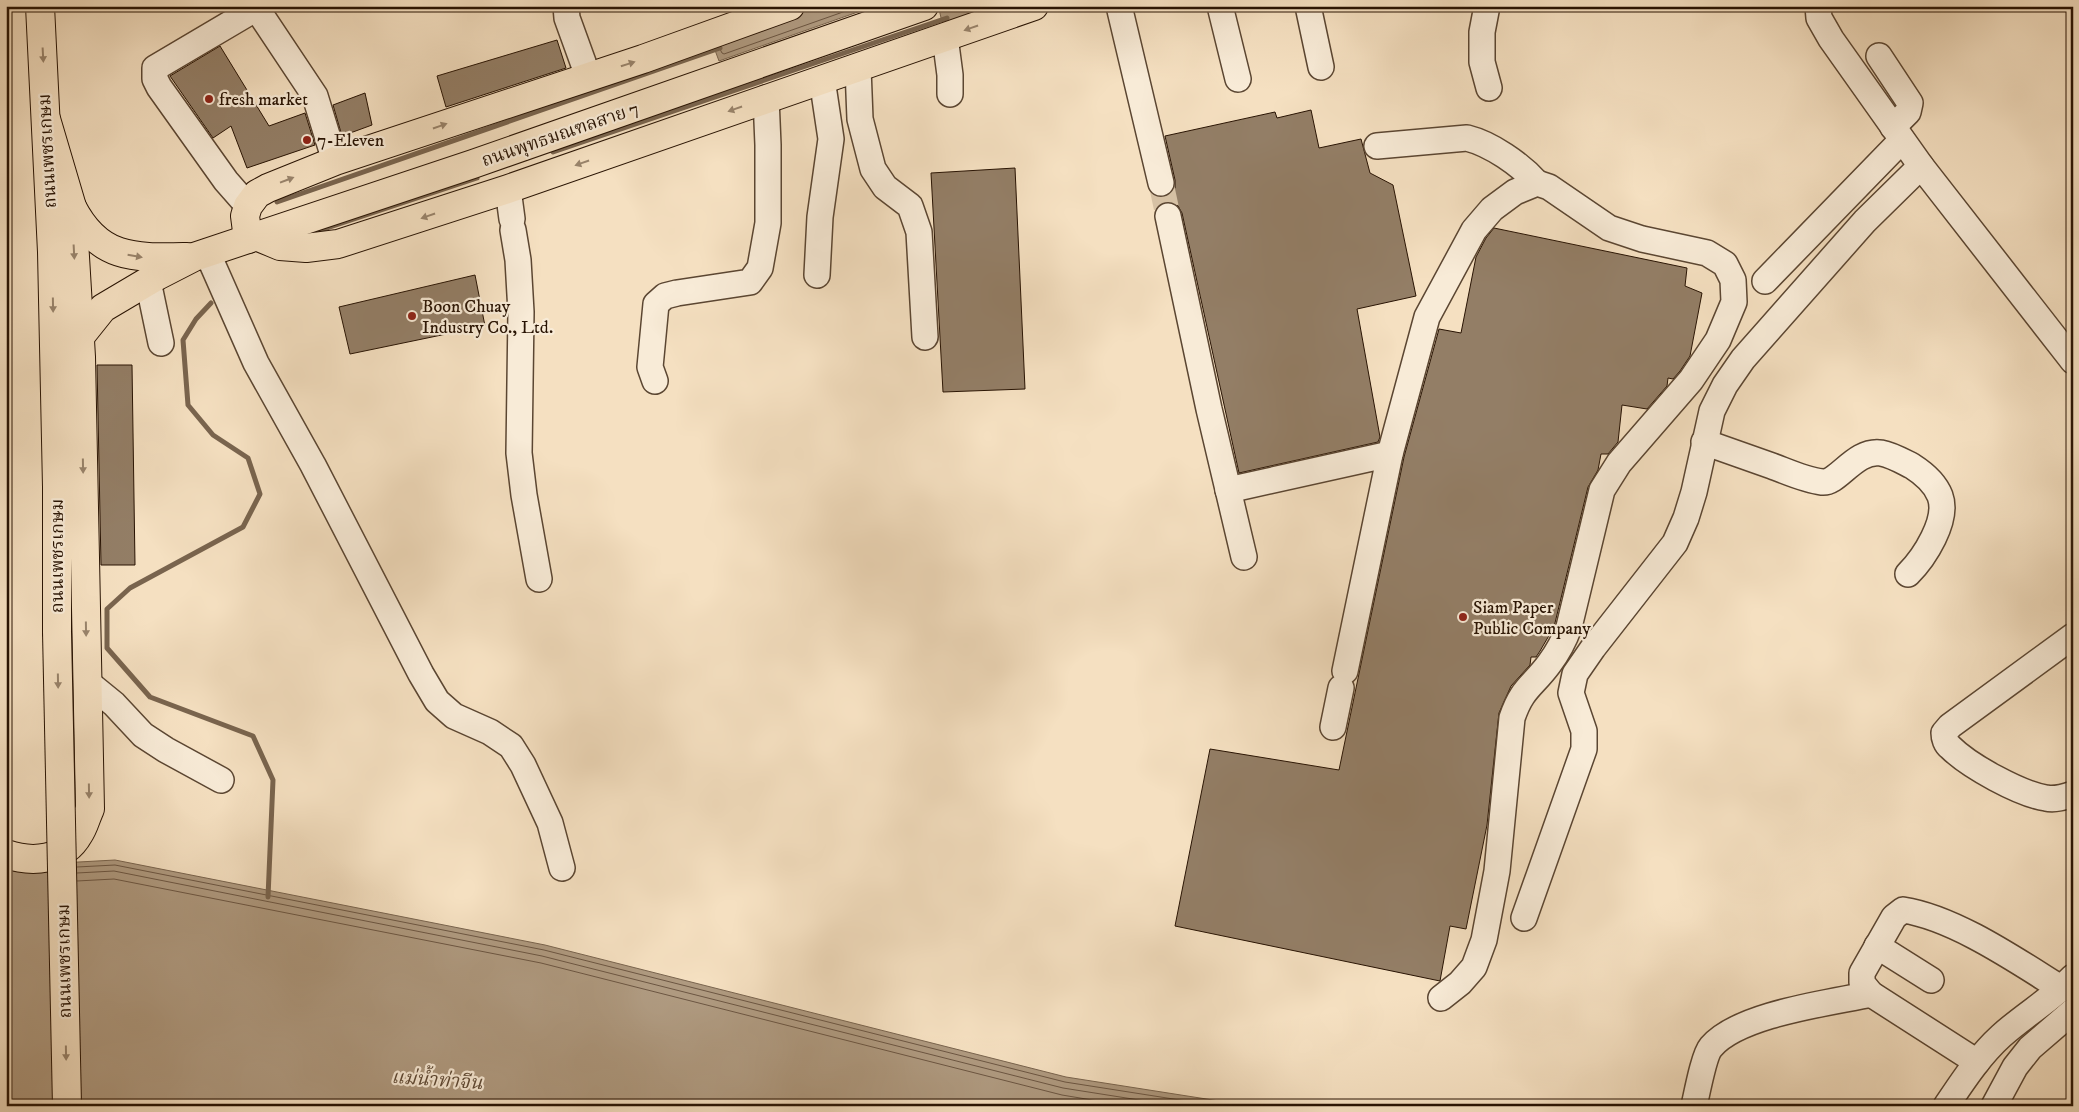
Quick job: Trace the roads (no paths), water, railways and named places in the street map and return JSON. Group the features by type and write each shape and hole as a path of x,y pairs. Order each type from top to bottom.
{"main road":[{"name":"ถนนเพชรเกษม","path":"40,6 52,252 57,487 57,632 67,1106"},
{"path":"790,6 740,15 588,76 335,161 268,188 257,194 248,206 245,216 252,238 280,246 306,248 338,244 517,186 1034,6"},
{"name":"ถนนพุทธมณฑลสาย 7","path":"80,348 103,308 148,281 201,254 515,150 895,11 924,6"},
{"path":"895,11 909,49"},
{"path":"6,854 22,860 34,860 48,858 67,848 79,835 90,809 80,348 72,207 46,119"},
{"path":"515,150 517,186"},
{"name":"ถนนพุทธมณฑลสาย 7","path":"72,207 81,224 92,236 103,244 122,253 147,258 201,254"},
{"path":"57,487 80,348"}],"street":[{"path":"566,6 567,18 588,76"},
{"path":"1119,6 1161,183"},
{"path":"1220,6 1238,79"},
{"path":"1308,6 1321,67"},
{"path":"1488,6 1482,32 1482,62 1489,88"},
{"path":"1818,6 1819,18 1831,39 1898,134 2073,361"},
{"path":"248,206 226,181 159,87 154,72 156,68 257,7 316,96 335,161"},
{"path":"945,37 950,94"},
{"path":"1765,281 1898,134 1910,103 1879,56"},
{"path":"858,68 860,119 873,169 885,187 910,206 919,232 925,337"},
{"path":"817,275 820,217 832,139 822,79"},
{"path":"655,381 650,367 656,304 665,296 677,293 750,282 760,268 768,223 766,98"},
{"path":"1377,146 1467,138 1476,140 1527,172 1537,183 1549,186 1609,228 1642,239 1707,253 1725,264 1733,280 1734,302 1718,340 1691,380 1619,462 1602,490 1569,627 1562,645 1548,666 1526,689 1518,701 1512,718 1497,871 1484,940 1474,967 1460,983 1441,998"},
{"path":"1524,918 1584,749 1584,731 1571,693 1576,674 1593,648 1675,543 1686,518 1694,492 1712,411 1726,384 1743,359 1865,221 1921,166"},
{"path":"1333,727 1390,454 1427,317 1474,230 1492,209 1515,192 1537,183"},
{"path":"517,186 513,224 518,260 520,312 519,454 524,495 539,579"},
{"path":"1168,216 1244,557"},
{"path":"201,254 222,288 256,363 313,465 421,674 437,701 454,716 490,732 511,746 523,764 544,808 562,868"},
{"path":"148,281 162,343"},
{"path":"1704,442 1794,475 1824,483 1833,479 1843,469 1864,454 1879,452 1896,457 1923,473 1940,497 1941,518 1921,561 1908,574"},
{"path":"1228,490 1390,454"},
{"path":"2073,636 1950,726 1944,733 1948,746 1979,768 2029,794 2048,799 2061,798 2073,794"},
{"path":"87,682 114,704 144,735 166,750 221,780"},
{"path":"1946,1106 1977,1062 2002,1035 2067,983 1921,912 1903,910 1894,917 1877,946 1862,974 1862,983 1871,994 1977,1062"},
{"path":"1877,946 1931,980"},
{"path":"1694,1106 1710,1048 1724,1035 1750,1022 1871,994"},
{"path":"1994,1106 2015,1067 2030,1048 2073,1010"}],"water":[{"path":"812,6 872,7 719,61 712,42"},
{"path":"946,6 1009,6 947,28 942,22 939,9"},
{"name":"แม่น้ำท่าจีน","path":"115,860 545,945 1066,1077 1251,1106 6,1106 6,866"}],"waterway":[{"path":"553,152 947,18"},
{"path":"277,202 720,48"},
{"path":"315,232 477,178"},
{"path":"211,303 196,319 183,340 188,405 213,435 248,458 260,494 243,527 130,588 107,609 107,648 150,697 253,736 273,780 268,897"}],"tunnel":[{"path":"1161,183 1168,216"}],"place":[{"name":"fresh market","path":"209,99"},
{"name":"7-Eleven","path":"307,140"},
{"name":"Boon Chuay Industry Co., Ltd.","path":"412,316"},
{"name":"Siam Paper Public Company","path":"1463,617"}]}
